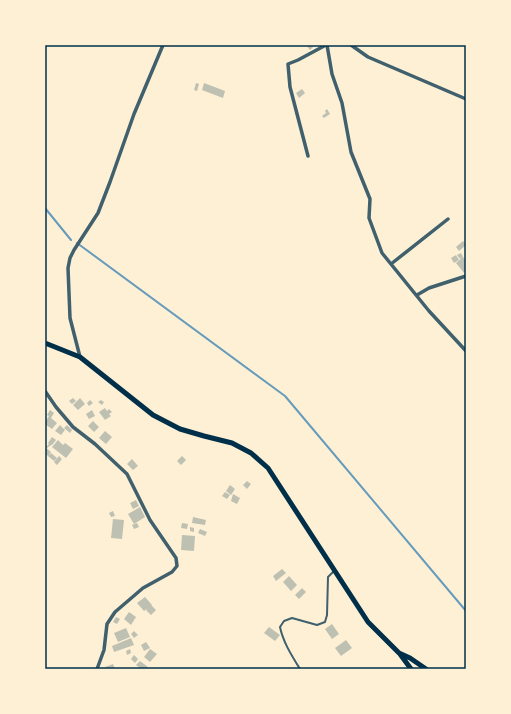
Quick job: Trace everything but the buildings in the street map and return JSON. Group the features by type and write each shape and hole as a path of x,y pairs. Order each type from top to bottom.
{"main road":[{"path":"45,343 80,357 153,415 180,428 232,443 251,453 268,468 368,622 399,653 411,669"},
{"path":"399,653 410,658 426,669"}],"street":[{"path":"80,357 70,318 68,268 70,258 98,213 134,114 163,45"},
{"path":"308,156 290,87 288,64 326,45 332,74 342,103 351,152 370,198 369,218 382,253 466,351"},
{"path":"351,45 368,57 466,99"},
{"path":"391,264 448,219"},
{"path":"417,295 429,288 466,276"},
{"path":"45,391 73,427 95,444 127,474 150,520 176,558 177,566 172,572 143,588 116,612 107,624 104,650 97,669"}],"lane":[{"path":"300,669 281,634 280,627 284,621 292,618 317,625 325,622 327,615 328,577 334,570"}],"waterway":[{"path":"45,208 71,240"},
{"path":"77,243 285,396 466,611"}]}
